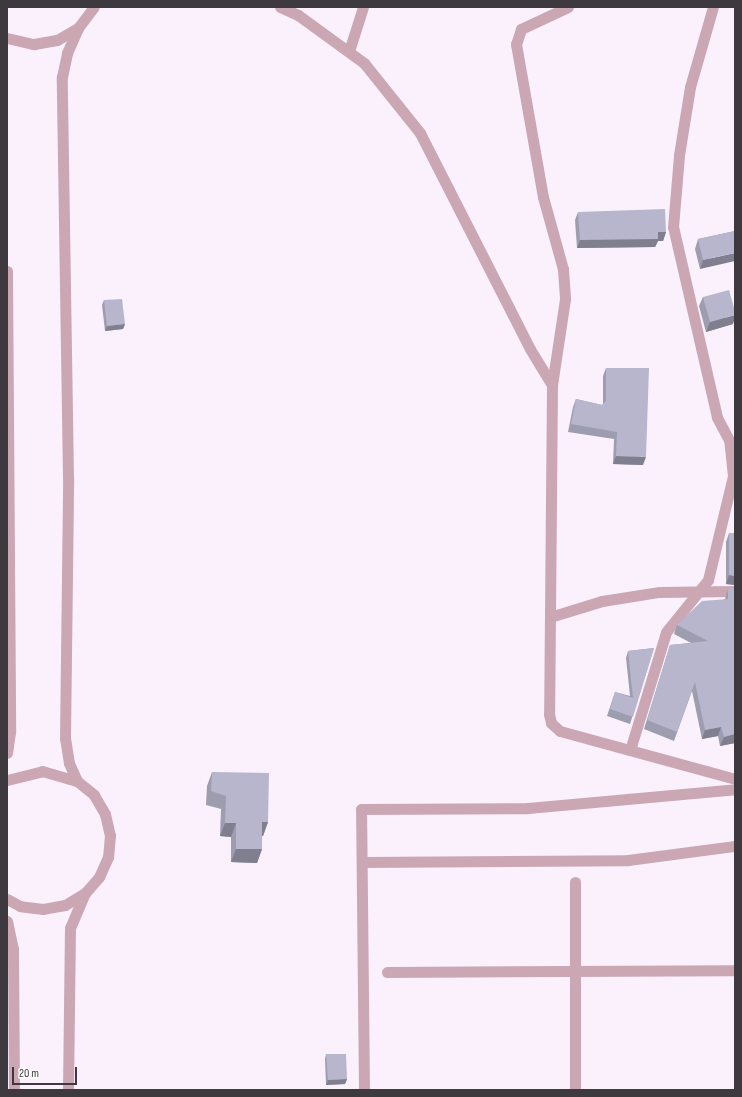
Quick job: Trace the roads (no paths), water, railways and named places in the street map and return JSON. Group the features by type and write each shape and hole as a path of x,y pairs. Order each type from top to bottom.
{"street":[{"path":"280,7 298,15 364,63 420,134 530,349 552,385"},
{"path":"349,51 363,7"},
{"path":"568,7 521,29 516,44 543,197 563,269 565,298 552,385 550,617 551,723 560,731 735,779"},
{"path":"630,750 666,632 708,580 721,516 734,484 729,440 717,417 673,227 679,155 690,87 713,7"},
{"path":"77,781 69,763 65,738 68,478 62,77 67,53 78,28 94,8"},
{"path":"7,38 34,44 57,40 78,28"},
{"path":"7,272 10,732 7,753"},
{"path":"550,617 602,601 701,589 735,591"},
{"path":"7,780 42,772 77,781 94,795 105,814 110,835 108,857 99,877 85,893 70,928 68,1090"},
{"path":"364,1090 362,808 528,808 735,789"},
{"path":"362,862 628,860 735,846"},
{"path":"575,882 575,1090"},
{"path":"7,899 20,906 43,909 65,904 85,893"},
{"path":"7,920 13,949 14,1090"},
{"path":"387,972 735,970"}]}
